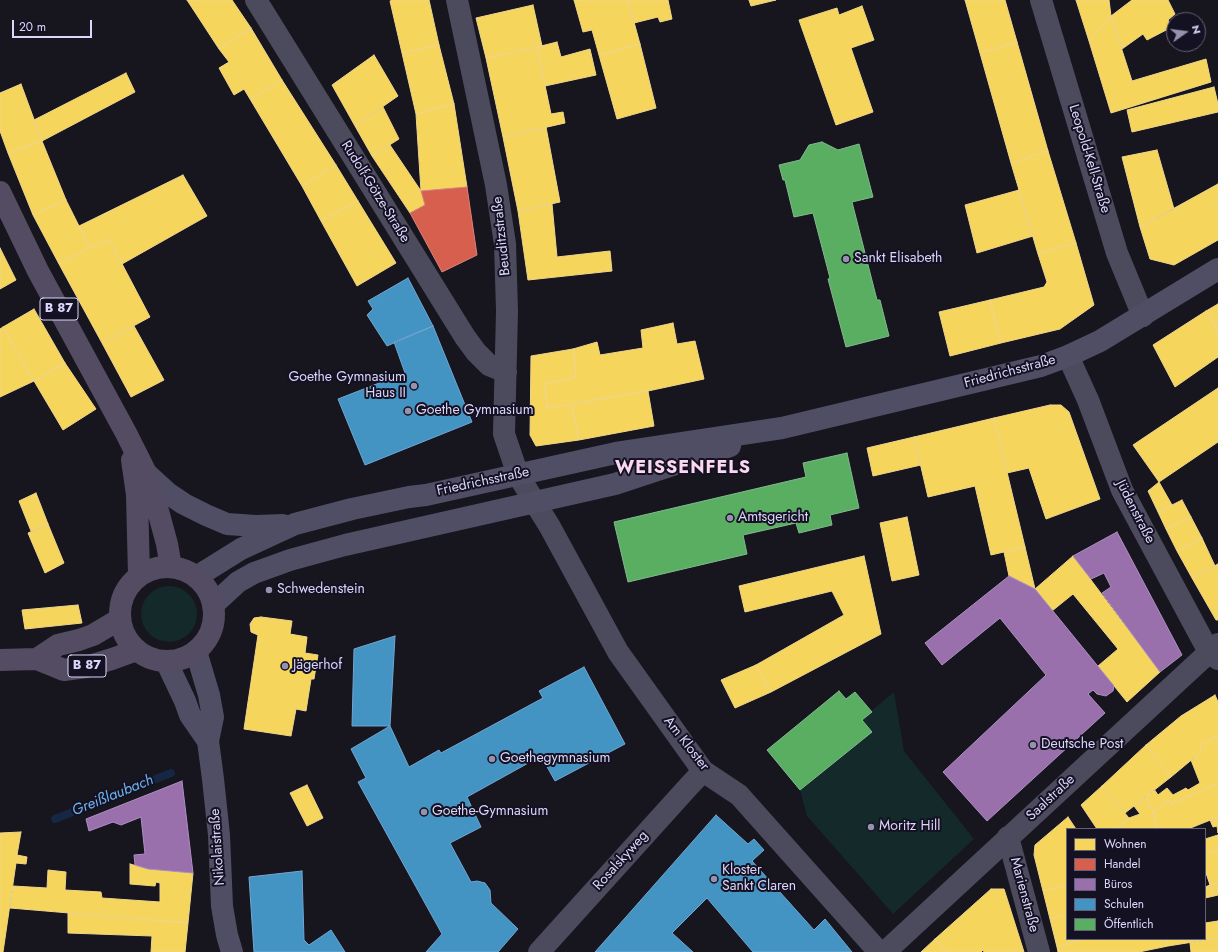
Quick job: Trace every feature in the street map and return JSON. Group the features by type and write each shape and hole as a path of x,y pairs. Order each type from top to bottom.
{"main road":[{"name":"B 87","path":"0,192 38,271 126,433 146,473 167,544 171,567"},
{"name":"Friedrichsstraße","path":"196,577 241,549 295,524 402,498 426,495 616,453 782,428 1041,366 1068,356 1100,341 1218,269"},
{"name":"Friedrichsstraße","path":"213,605 238,582 254,573 290,560 345,545 622,482 782,428"},
{"name":"B 87","path":"126,433 137,495 139,576"},
{"path":"146,473 169,494 184,504 206,516 227,524 256,526 295,524"},
{"path":"171,567 180,568 196,577 208,590 213,605 214,622 208,638 196,651 182,659 166,661 150,658 136,650 125,636 120,619 120,611 124,595 133,581 154,568 171,567"},
{"name":"B 87","path":"37,658 58,645 93,635 120,619"},
{"name":"B 87","path":"0,660 37,658 64,670 86,667 112,660 136,650"},
{"name":"Nikolaistraße","path":"196,651 209,695 213,717 208,741 219,835 222,906 227,935 232,952"},
{"name":"Nikolaistraße","path":"166,661 190,715 208,741"}],"street":[{"name":"Rudolf-Götze-Straße","path":"256,0 465,337 476,352 489,365 506,372"},
{"name":"Leopold-Kell-Straße","path":"1041,0 1117,253 1143,316"},
{"name":"Beuditzstraße","path":"463,1 505,244 508,311 504,434 518,475"},
{"name":"Jüdenstraße","path":"1068,356 1088,400 1122,490 1215,652"},
{"name":"Am Kloster","path":"518,475 536,502 618,652 696,779 739,795 879,952"},
{"name":"Saalstraße","path":"885,952 1008,837 1215,652"},
{"name":"Rosalskyweg","path":"539,952 696,779"},
{"name":"Marienstraße","path":"1008,837 1039,952"}],"green space":[{"path":"163,586 175,586 185,590 193,598 197,608 197,620 193,630 185,638 175,642 163,642 153,638 145,630 141,620 141,608 145,598 153,590"},
{"path":"894,692 904,751 974,839 893,914 807,816 800,790 872,732 862,720 872,713 871,711"}],"building: Wohnen":[{"path":"187,0 232,0 251,28 219,49"},
{"path":"429,0 439,45 402,53 390,1"},
{"path":"574,0 628,0 640,44 599,55 592,30 583,32"},
{"path":"628,0 668,0 672,19 660,22 658,17 634,23"},
{"path":"749,0 776,0 751,6"},
{"path":"965,0 1005,0 1017,42 980,53"},
{"path":"1076,0 1109,0 1111,16 1089,41"},
{"path":"1132,0 1168,0 1174,12 1166,12 1166,30 1147,40 1143,34 1122,49 1111,16"},
{"path":"533,5 542,46 486,58 476,18"},
{"path":"862,6 874,40 851,48 873,112 836,125 799,20 837,8 839,15"},
{"path":"1111,16 1132,81 1206,59 1211,82 1111,113 1089,41"},
{"path":"251,28 282,80 250,99 244,89 234,95 219,68 229,62 219,49"},
{"path":"557,42 561,57 590,49 596,75 545,86 537,47"},
{"path":"1017,42 1048,151 1011,163 980,53"},
{"path":"640,44 656,108 617,119 599,55"},
{"path":"439,45 454,104 416,114 402,53"},
{"path":"537,47 551,114 563,112 565,123 503,137 486,58"},
{"path":"374,55 398,96 355,126 332,85"},
{"path":"126,73 135,92 42,141 34,120"},
{"path":"282,80 336,165 302,186 250,99"},
{"path":"21,84 42,141 8,153 0,131 0,93"},
{"path":"1214,87 1218,104 1218,112 1132,132 1127,110"},
{"path":"454,104 467,187 421,191 416,114"},
{"path":"383,107 399,139 372,156 355,126"},
{"path":"546,127 560,202 518,211 503,137"},
{"path":"42,141 66,200 33,215 8,153"},
{"path":"390,145 421,191 425,205 410,213 372,156"},
{"path":"1157,150 1174,209 1140,227 1122,157"},
{"path":"1048,151 1076,243 1038,254 1011,163"},
{"path":"336,165 358,201 321,221 302,186"},
{"path":"183,175 207,216 122,264 109,239 90,248 79,226"},
{"path":"1218,184 1218,240 1174,265 1150,259 1140,227"},
{"path":"1019,190 1033,236 977,253 965,205"},
{"path":"66,200 90,248 59,264 33,215"},
{"path":"358,201 396,263 357,286 321,221"},
{"path":"552,204 557,257 610,251 612,271 528,280 518,211"},
{"path":"109,239 150,317 102,343 59,264"},
{"path":"1076,243 1094,305 1060,329 1001,343 990,300 1044,287 1047,282 1038,254"},
{"path":"0,248 16,280 0,289"},
{"path":"990,300 1001,343 950,356 939,312"},
{"path":"1218,304 1218,332 1206,311"},
{"path":"34,309 65,363 34,381 3,327"},
{"path":"1206,311 1218,332 1218,357 1175,387 1153,345"},
{"path":"673,323 677,344 695,341 704,379 648,391 547,408 545,384 576,377 573,349 597,342 600,355 643,348 641,330"},
{"path":"134,326 164,380 131,397 102,343"},
{"path":"3,327 34,381 0,397 0,329"},
{"path":"573,349 576,377 545,384 547,408 571,404 579,440 536,446 530,435 531,356"},
{"path":"65,363 96,409 63,430 34,381"},
{"path":"1218,388 1218,442 1159,482 1133,445"},
{"path":"648,391 654,426 579,440 571,404"},
{"path":"1050,405 1061,405 1069,412 1100,499 1046,519 1029,468 1007,473 994,418"},
{"path":"994,418 1025,547 991,555 975,486 928,497 914,437"},
{"path":"914,437 921,465 873,476 867,448"},
{"path":"1159,482 1172,505 1158,512 1148,491"},
{"path":"36,493 48,524 31,531 19,501"},
{"path":"1182,500 1191,517 1166,529 1158,512"},
{"path":"907,517 919,575 892,581 880,523"},
{"path":"1191,517 1202,538 1177,551 1166,529"},
{"path":"48,524 64,563 45,573 28,533"},
{"path":"1202,538 1215,566 1192,578 1177,551"},
{"path":"1025,547 1035,589 1009,576 1004,552"},
{"path":"864,556 881,634 771,692 756,665 844,615 832,591 745,612 739,586"},
{"path":"1073,556 1160,672 1127,702 1098,666 1118,649 1073,594 1052,611 1035,589"},
{"path":"1218,564 1218,620 1216,620 1192,578"},
{"path":"78,605 82,623 25,629 22,610"},
{"name":"Jägerhof","path":"261,617 292,621 290,634 307,637 305,653 318,655 314,679 311,679 306,711 296,709 291,736 244,729 258,635 251,632 250,624 254,618"},
{"path":"756,665 771,692 735,708 721,680"},
{"path":"1215,695 1218,702 1218,736 1200,745 1201,752 1171,777 1146,745 1181,716"},
{"path":"1218,736 1218,783 1171,804 1169,800 1153,812 1146,797 1154,789 1158,795 1167,788 1173,795 1186,788 1188,790 1200,783 1191,760 1201,752 1200,745"},
{"path":"1146,745 1171,777 1125,813 1102,786"},
{"path":"1218,783 1218,817 1190,828 1157,828 1153,812 1169,800 1171,804"},
{"path":"307,785 323,818 307,826 290,793"},
{"path":"1102,786 1129,818 1117,828 1096,828 1081,805"},
{"path":"1146,797 1153,812 1157,828 1117,828 1129,818 1140,814 1134,806"},
{"path":"1068,817 1075,828 1066,828 1066,885 1043,891 1034,855 1035,845"},
{"path":"1218,817 1218,833 1217,826 1213,827 1210,820"},
{"path":"21,832 17,855 27,857 26,864 16,863 3,952 0,952 0,833"},
{"path":"1218,835 1218,850 1206,853 1206,839"},
{"path":"1218,850 1218,883 1210,885 1206,873 1206,853"},
{"path":"130,864 148,869 193,873 188,923 10,908 13,886 47,888 48,870 66,872 65,890 101,892 102,898 160,902 160,883 156,882 155,886 130,884"},
{"path":"1218,883 1218,895 1214,896 1210,885"},
{"path":"1066,885 1066,914 1050,919 1043,891"},
{"path":"1210,885 1214,896 1206,898 1206,887"},
{"path":"991,889 1004,889 1024,952 984,952 983,950 981,952 946,952 935,939"},
{"path":"68,913 188,923 185,952 151,952 152,936 68,933"},
{"path":"1066,914 1066,940 1079,940 1057,947 1050,919"},
{"path":"1218,921 1218,938 1206,940 1206,923"},
{"path":"1218,938 1218,952 1191,952 1190,943"},
{"path":"935,939 946,952 921,952"},
{"path":"1079,940 1167,940 1168,946 1139,952 1058,952 1057,947"},
{"path":"1167,940 1206,940 1168,946"}],"building: Handel":[{"path":"467,187 477,255 442,272 410,213 425,205 421,191"}],"building: Büros":[{"path":"1117,532 1182,655 1160,672 1102,593 1111,587 1104,573 1091,579 1073,556"},
{"path":"1009,576 1035,589 1114,686 1113,691 1106,696 1097,694 1093,690 1088,694 1105,713 987,821 943,772 1046,675 1000,618 942,665 925,643"},
{"path":"182,781 193,873 148,869 135,865 134,855 145,854 141,817 121,825 113,822 89,831 86,819"}],"building: Schulen":[{"path":"408,278 433,326 387,346 367,315 373,309 368,301"},
{"name":"Goethe Gymnasium Haus II","path":"433,326 472,422 365,465 338,399 405,373 394,342"},
{"path":"395,636 390,726 352,726 354,649"},
{"name":"Goethe-Gymnasium","path":"584,667 625,744 555,781 541,756 467,797 481,827 450,843 471,882 477,881 485,883 490,890 491,903 518,929 498,952 426,952 442,934 358,782 366,778 351,749 390,726 409,767 439,750 441,753 543,698 539,691"},
{"name":"Kloster Sankt Claren","path":"716,815 748,844 754,839 764,850 752,861 814,930 825,919 852,952 753,952 707,898 672,933 693,952 595,952"},
{"path":"302,871 304,940 309,945 331,930 345,952 254,952 249,877"}],"building: Öffentlich":[{"name":"Sankt Elisabeth","path":"822,142 838,150 859,144 873,197 852,202 877,300 880,300 889,336 846,347 828,279 830,278 813,213 794,217 785,180 783,180 779,165 800,160 809,145"},
{"name":"Amtsgericht","path":"847,453 859,508 830,515 832,525 799,533 796,523 743,535 747,554 628,582 614,522 806,477 803,463"},
{"path":"839,691 846,699 855,692 872,712 862,720 872,732 800,790 767,750"}],"waterway":[{"name":"Greißlaubach","path":"55,819 171,773"}],"place":[{"name":"Sankt Elisabeth","path":"846,259"},
{"name":"Goethe Gymnasium Haus II","path":"414,386"},
{"name":"Goethe Gymnasium","path":"408,411"},
{"name":"Amtsgericht","path":"730,518"},
{"name":"Schwedenstein","path":"269,590"},
{"name":"Jägerhof","path":"285,666"},
{"name":"Deutsche Post","path":"1033,745"},
{"name":"Goethegymnasium","path":"492,759"},
{"name":"Goethe-Gymnasium","path":"424,812"},
{"name":"Moritz Hill","path":"871,827"},
{"name":"Kloster Sankt Claren","path":"714,879"}],"district":[{"name":"WEISSENFELS","path":"683,469"}]}
